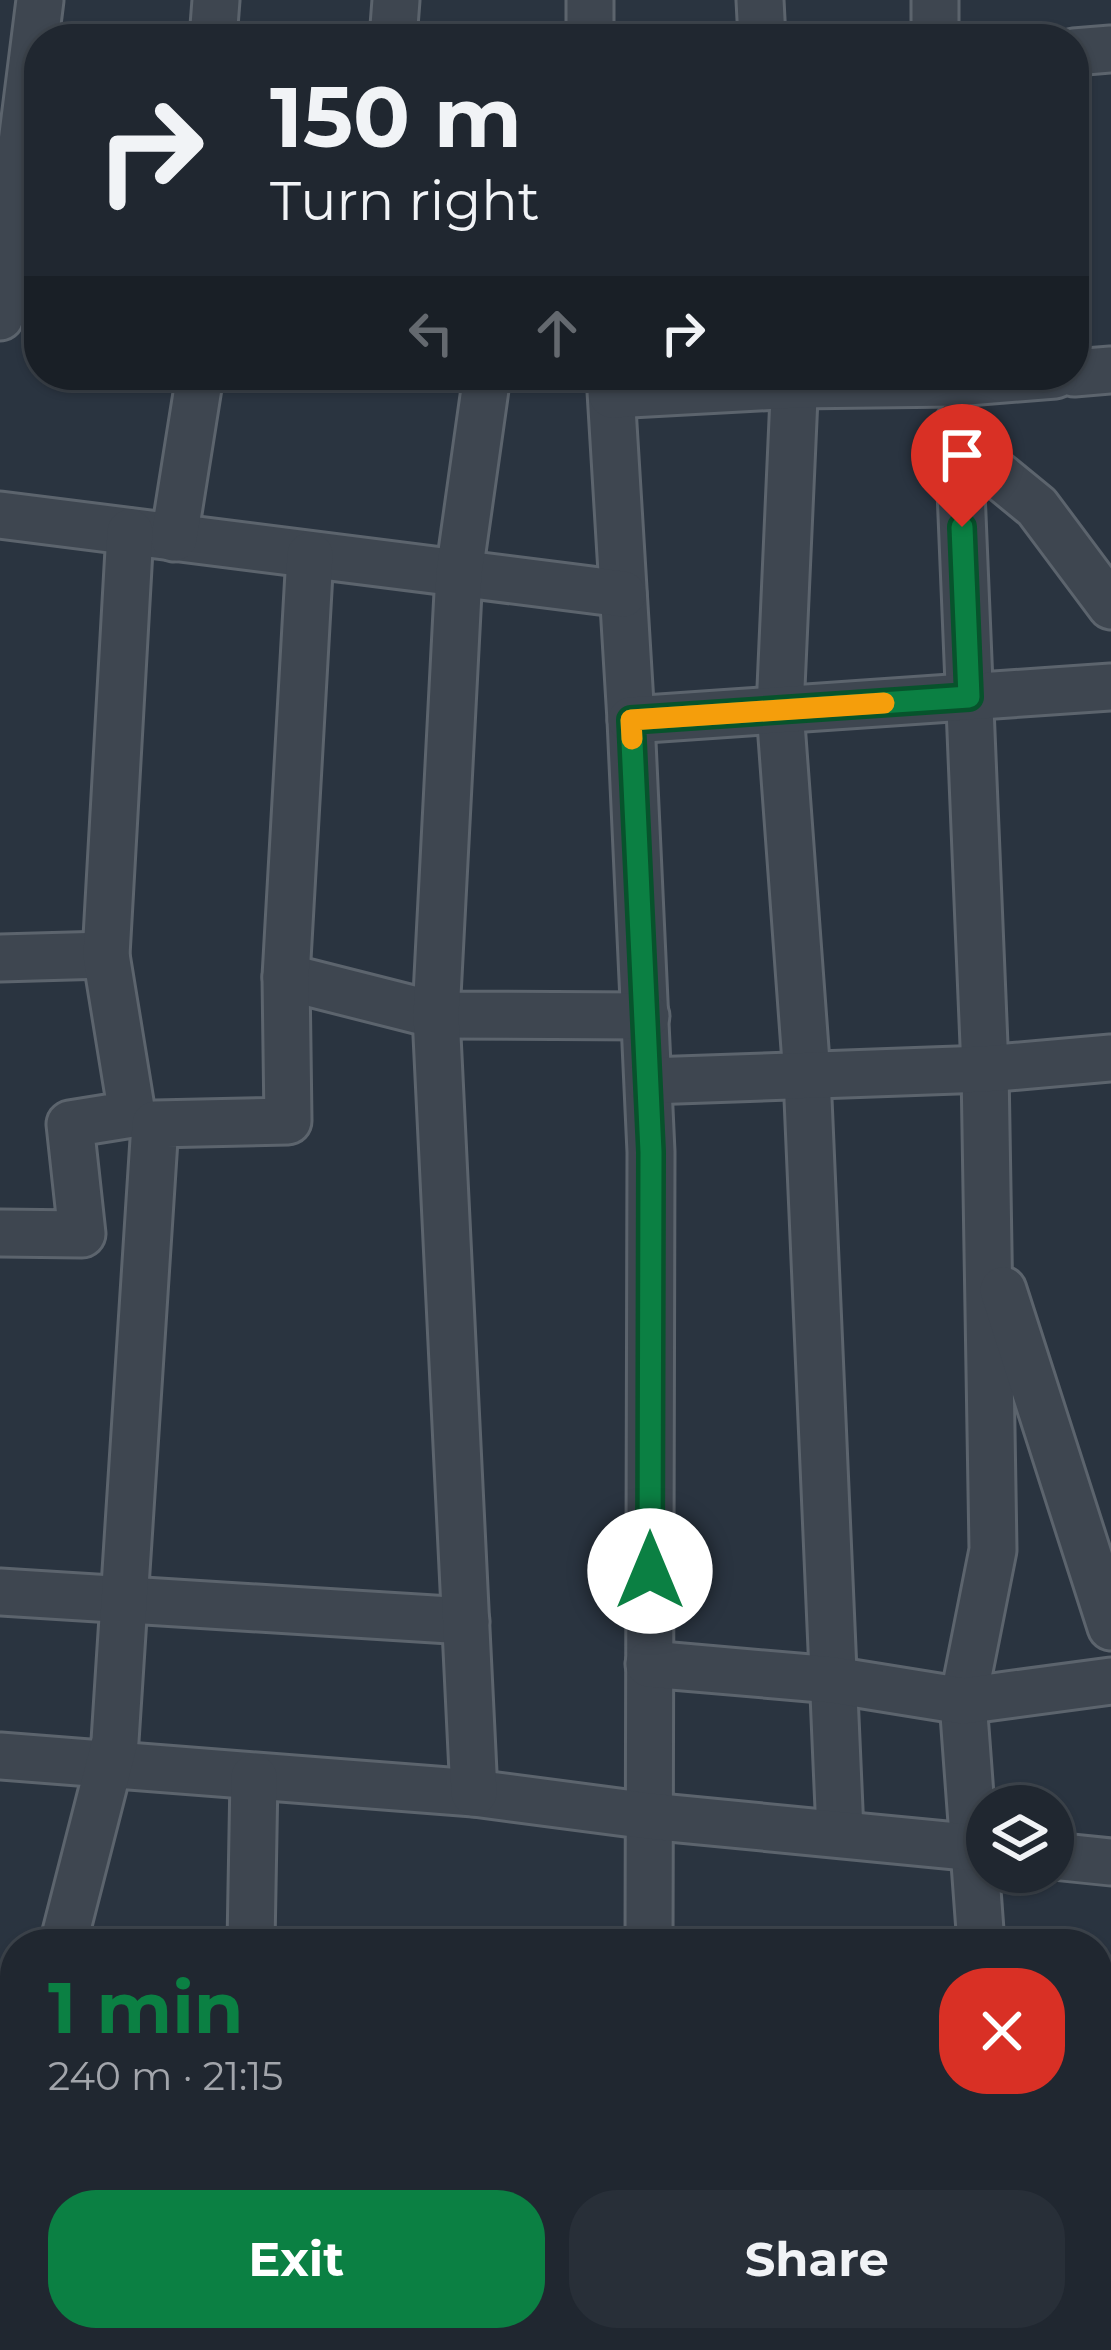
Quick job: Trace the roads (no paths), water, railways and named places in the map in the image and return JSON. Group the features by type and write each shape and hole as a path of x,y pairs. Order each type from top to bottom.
{"street":[{"path":"0,317 23,87"},
{"path":"0,1233 82,1234 70,1124 132,1114 106,955 152,535 196,390"},
{"path":"475,1792 436,1016 459,573 485,390"},
{"path":"611,390 649,1082 649,1929"},
{"path":"795,390 780,710 808,1076 840,1832"},
{"path":"956,390 985,1069 993,1550 963,1701 973,1785"},
{"path":"959,443 1037,507 1111,603"},
{"path":"0,515 623,594"},
{"path":"67,1929 115,1741 155,1124 288,1121 286,976 310,555"},
{"path":"631,720 1111,687"},
{"path":"0,958 106,955"},
{"path":"286,976 436,1016 646,1016"},
{"path":"649,1082 985,1069 1111,1058"},
{"path":"987,1241 1111,1627"},
{"path":"0,1592 466,1621"},
{"path":"649,1664 833,1680 963,1701 1111,1681"},
{"path":"0,1756 475,1792 649,1816 966,1847"},
{"path":"251,1929 254,1777"},
{"path":"1074,1858 1111,1862"},
{"path":"981,1893 981,1929"}]}
